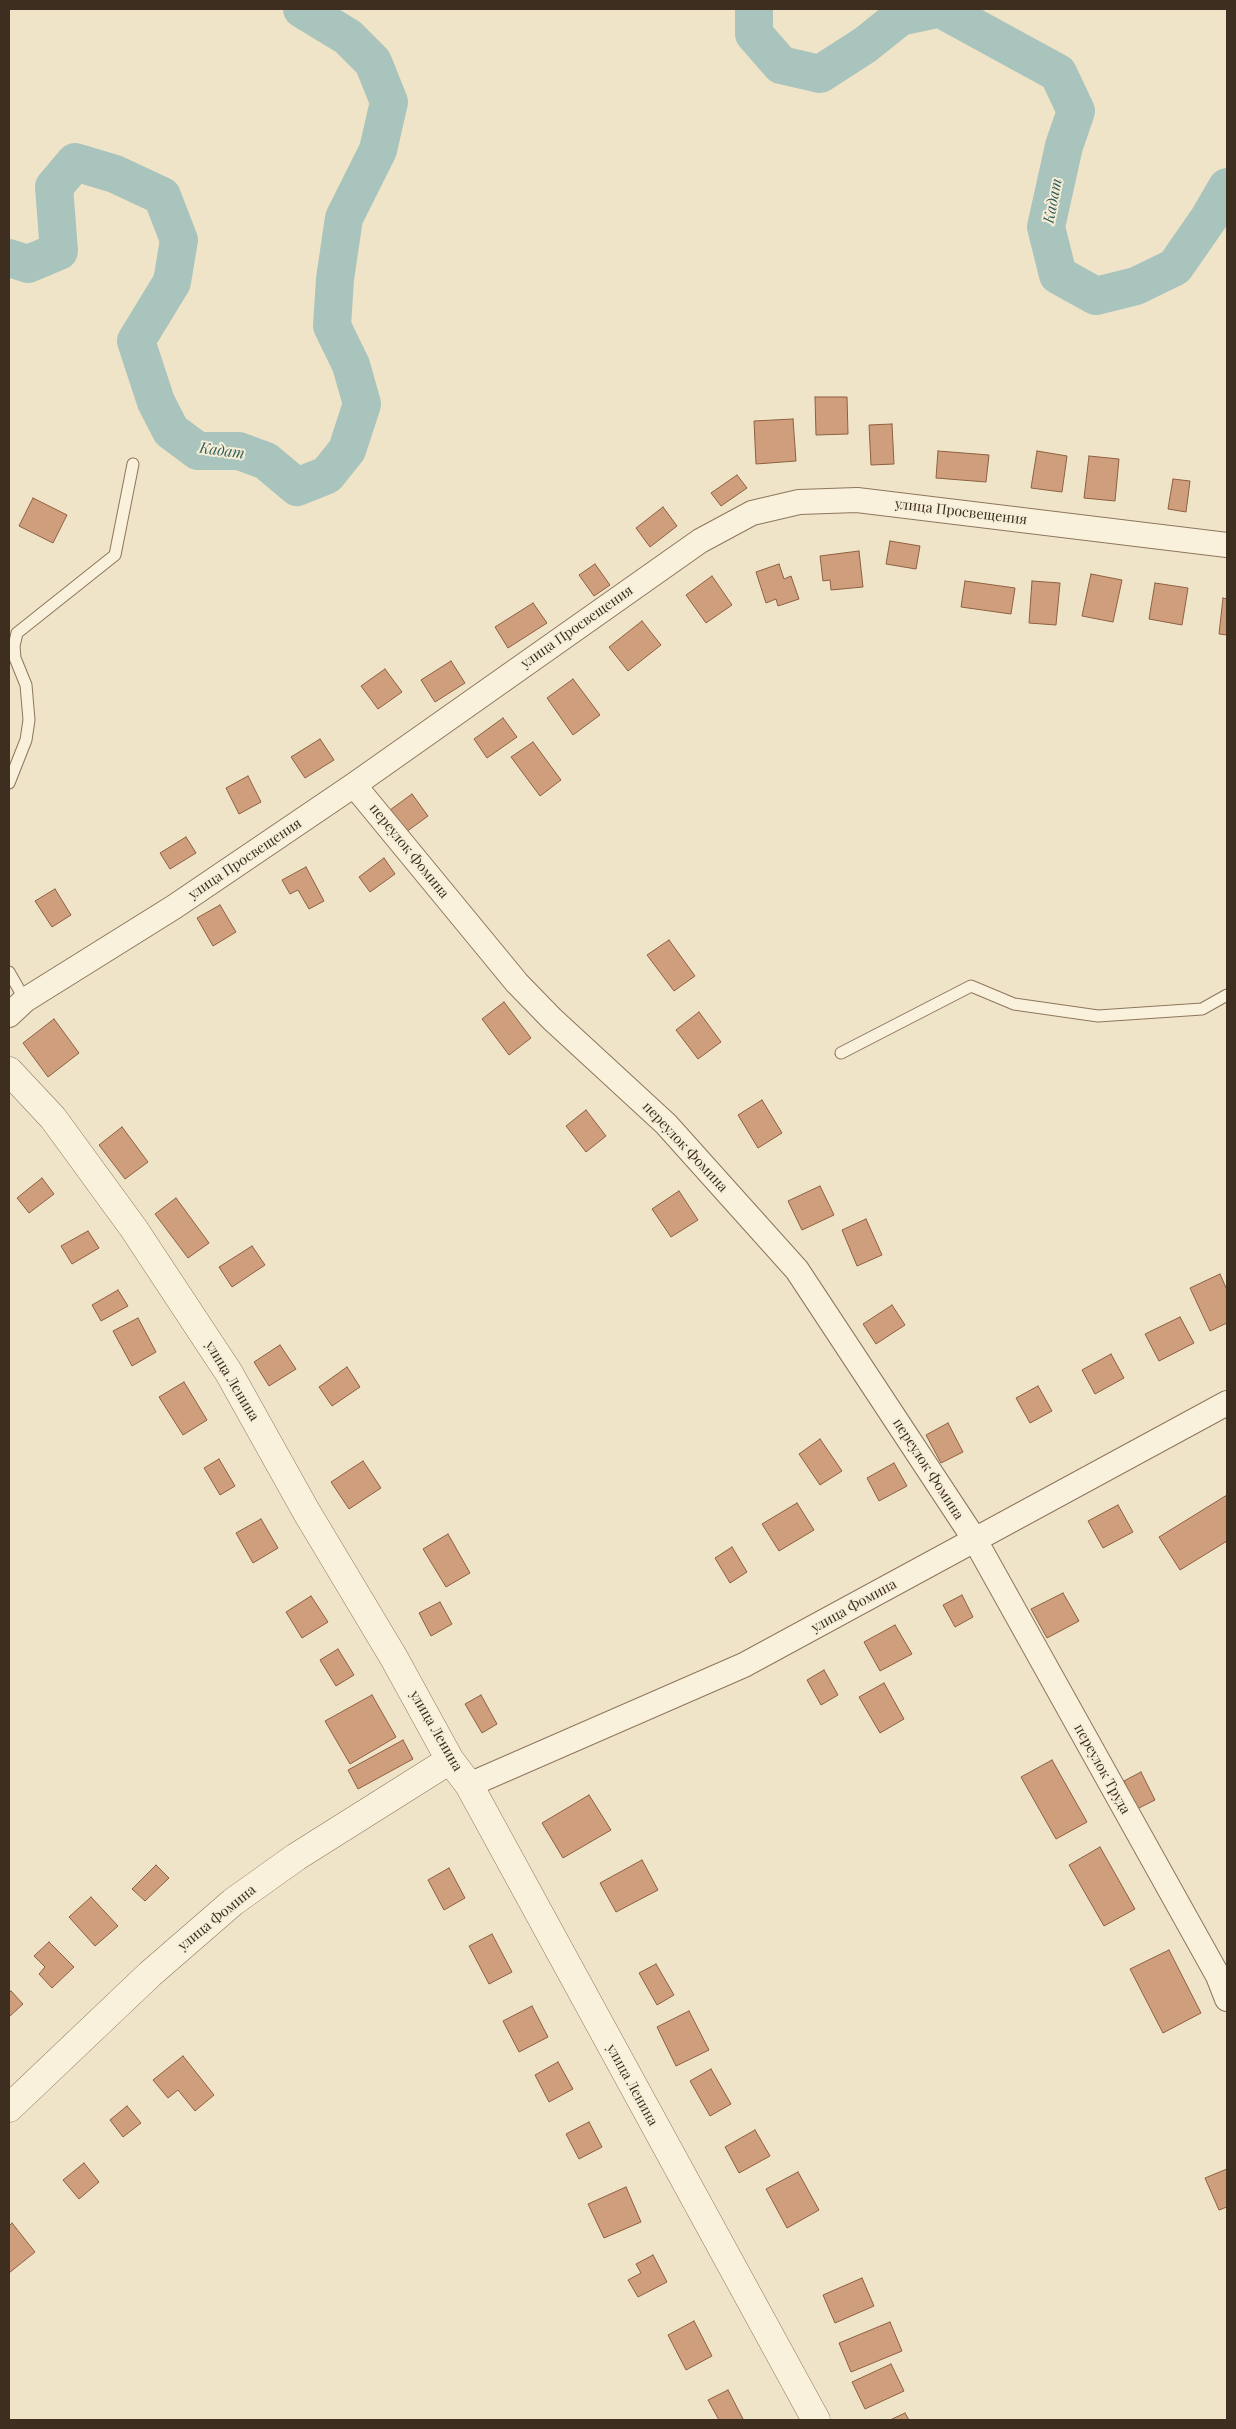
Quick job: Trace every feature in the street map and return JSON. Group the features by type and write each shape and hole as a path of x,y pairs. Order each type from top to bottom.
{"street":[{"name":"улица Просвещения","path":"17,1007 174,907 354,785 685,552 752,513 799,502 857,500 1227,545"},
{"name":"переулок Фомина","path":"354,785 517,983 552,1019 666,1124 797,1270 975,1540"},
{"name":"улица Ленина","path":"9,1071 53,1118 134,1229 229,1373 306,1511 394,1658 450,1760 469,1784 816,2420"},
{"name":"улица Фомина","path":"469,1784 744,1665 1227,1404"},
{"name":"переулок Труда","path":"975,1540 1218,1976 1227,1999"},
{"name":"улица Фомина","path":"9,2108 136,1987 233,1902 296,1857 450,1760"}],"lane":[{"path":"9,783 26,740 29,720 26,685 15,658 14,646 17,633 116,555 133,464"},
{"path":"9,972 17,1007"},
{"path":"840,1053 972,986 1014,1004 1098,1016 1202,1009 1227,995"}],"building":[{"path":"815,397 847,397 848,434 816,435"},
{"path":"793,419 796,461 756,464 754,421"},
{"path":"892,424 894,464 871,465 869,425"},
{"path":"938,451 989,455 986,482 936,478"},
{"path":"1037,451 1067,456 1062,492 1031,488"},
{"path":"1089,456 1119,459 1115,501 1084,498"},
{"path":"737,475 747,488 721,506 711,493"},
{"path":"1173,479 1190,481 1186,512 1168,509"},
{"path":"33,498 67,515 53,543 19,526"},
{"path":"663,507 677,526 650,547 636,528"},
{"path":"890,541 920,546 916,569 886,564"},
{"path":"859,551 863,587 831,590 830,580 823,581 820,556"},
{"path":"595,564 610,585 594,596 579,575"},
{"path":"779,564 784,579 791,576 799,599 778,606 776,599 766,603 756,572"},
{"path":"1091,574 1122,580 1113,622 1082,616"},
{"path":"712,576 732,605 706,623 686,595"},
{"path":"965,581 1015,588 1011,614 961,607"},
{"path":"1032,581 1060,583 1056,625 1029,623"},
{"path":"1155,583 1188,588 1182,625 1149,619"},
{"path":"1223,598 1227,599 1227,635 1219,634"},
{"path":"533,603 547,623 508,648 495,627"},
{"path":"642,621 661,645 628,671 609,647"},
{"path":"451,661 465,683 435,702 421,680"},
{"path":"385,669 402,692 378,709 361,686"},
{"path":"573,679 600,715 573,735 547,698"},
{"path":"503,718 517,737 487,758 474,739"},
{"path":"320,739 334,760 305,778 291,757"},
{"path":"533,742 561,780 540,796 511,757"},
{"path":"248,776 261,802 239,814 226,788"},
{"path":"412,794 428,816 406,832 390,810"},
{"path":"186,837 196,853 170,869 160,853"},
{"path":"384,858 395,874 370,892 359,877"},
{"path":"306,867 324,901 309,909 298,890 290,894 282,880"},
{"path":"55,889 71,915 52,927 35,901"},
{"path":"220,905 236,932 213,946 197,918"},
{"path":"669,940 695,976 674,991 647,955"},
{"path":"504,1002 531,1038 509,1055 482,1019"},
{"path":"699,1012 721,1042 698,1059 676,1030"},
{"path":"54,1019 79,1053 48,1077 23,1043"},
{"path":"762,1100 782,1133 758,1148 738,1115"},
{"path":"586,1110 606,1136 586,1152 566,1126"},
{"path":"122,1127 148,1162 125,1179 99,1145"},
{"path":"42,1178 54,1194 29,1213 17,1198"},
{"path":"820,1186 834,1215 802,1230 788,1201"},
{"path":"679,1191 698,1220 671,1237 652,1209"},
{"path":"176,1198 209,1243 188,1258 155,1214"},
{"path":"866,1219 882,1255 857,1266 842,1230"},
{"path":"88,1231 99,1248 72,1264 61,1246"},
{"path":"252,1246 265,1265 232,1287 219,1267"},
{"path":"1220,1274 1227,1290 1227,1323 1210,1331 1190,1288"},
{"path":"118,1290 128,1306 101,1321 92,1305"},
{"path":"892,1305 905,1325 876,1344 863,1324"},
{"path":"1180,1317 1194,1343 1159,1361 1145,1334"},
{"path":"138,1318 156,1352 132,1366 113,1331"},
{"path":"280,1345 296,1369 269,1386 254,1362"},
{"path":"1111,1354 1124,1378 1095,1394 1082,1370"},
{"path":"347,1367 360,1387 332,1406 319,1387"},
{"path":"184,1382 207,1420 183,1435 159,1397"},
{"path":"1038,1386 1052,1411 1030,1423 1016,1398"},
{"path":"948,1423 963,1452 941,1463 926,1435"},
{"path":"820,1439 842,1471 820,1485 799,1454"},
{"path":"219,1459 235,1486 220,1495 204,1468"},
{"path":"363,1461 381,1488 349,1509 331,1482"},
{"path":"894,1463 907,1486 879,1501 867,1478"},
{"path":"1227,1495 1227,1541 1180,1570 1159,1537"},
{"path":"797,1503 814,1530 779,1551 762,1524"},
{"path":"1118,1505 1133,1532 1103,1548 1088,1521"},
{"path":"261,1519 278,1548 253,1563 236,1533"},
{"path":"448,1534 470,1573 446,1587 423,1549"},
{"path":"732,1547 747,1572 730,1583 715,1558"},
{"path":"1063,1593 1079,1621 1047,1638 1031,1609"},
{"path":"962,1595 973,1617 955,1627 943,1605"},
{"path":"311,1596 328,1622 302,1638 286,1612"},
{"path":"440,1602 452,1624 431,1636 419,1613"},
{"path":"895,1625 912,1654 880,1671 864,1642"},
{"path":"338,1649 354,1675 336,1686 320,1660"},
{"path":"824,1670 838,1695 821,1705 807,1680"},
{"path":"884,1683 904,1719 880,1733 859,1697"},
{"path":"372,1695 396,1737 350,1764 325,1721"},
{"path":"481,1695 497,1724 482,1733 465,1704"},
{"path":"403,1740 413,1759 358,1789 348,1770"},
{"path":"1052,1760 1087,1822 1056,1839 1021,1777"},
{"path":"1141,1772 1155,1800 1137,1809 1124,1781"},
{"path":"589,1795 611,1830 563,1858 542,1823"},
{"path":"1100,1847 1135,1909 1104,1926 1069,1865"},
{"path":"642,1860 658,1890 616,1912 600,1883"},
{"path":"156,1865 169,1878 145,1901 132,1889"},
{"path":"449,1868 465,1898 444,1910 428,1880"},
{"path":"91,1897 118,1926 95,1946 69,1917"},
{"path":"492,1934 512,1972 489,1984 469,1946"},
{"path":"49,1942 74,1967 52,1988 39,1974 45,1967 34,1956"},
{"path":"1169,1950 1201,2013 1163,2033 1130,1969"},
{"path":"656,1964 674,1995 657,2005 639,1973"},
{"path":"11,1991 23,2004 9,2017 9,1993"},
{"path":"532,2006 548,2037 519,2052 503,2021"},
{"path":"689,2011 709,2050 676,2066 657,2027"},
{"path":"183,2056 214,2095 195,2111 178,2090 168,2098 153,2080"},
{"path":"558,2062 573,2089 549,2102 535,2075"},
{"path":"711,2069 731,2104 710,2116 690,2081"},
{"path":"127,2106 141,2123 123,2137 110,2120"},
{"path":"589,2122 602,2147 579,2159 566,2134"},
{"path":"755,2130 770,2156 739,2173 725,2147"},
{"path":"84,2163 99,2182 79,2199 63,2180"},
{"path":"1227,2169 1227,2207 1219,2210 1205,2178"},
{"path":"798,2172 819,2210 787,2228 766,2189"},
{"path":"626,2187 641,2222 604,2238 588,2204"},
{"path":"12,2223 35,2252 9,2273 9,2226"},
{"path":"653,2255 667,2282 638,2297 628,2280 641,2273 636,2264"},
{"path":"862,2278 874,2306 835,2323 823,2295"},
{"path":"694,2321 712,2356 686,2370 668,2335"},
{"path":"890,2322 902,2351 851,2372 839,2343"},
{"path":"891,2364 904,2391 865,2409 852,2382"},
{"path":"728,2390 743,2419 741,2420 719,2420 708,2400"},
{"path":"905,2413 909,2420 890,2420"}],"waterway":[{"name":"Кадат","path":"9,258 28,264 59,251 54,187 75,162 115,174 162,196 179,240 172,282 136,341 156,402 171,431 198,451 239,451 266,461 297,487 327,475 347,450 362,404 351,365 332,326 335,279 344,218 378,150 389,102 373,62 348,37 302,9"},
{"name":"Кадат","path":"754,9 754,34 781,65 820,74 865,45 900,17 937,9"},
{"name":"Кадат","path":"941,9 1058,73 1076,111 1064,146 1046,227 1058,275 1096,296 1136,286 1175,267 1209,218 1227,187"}]}
